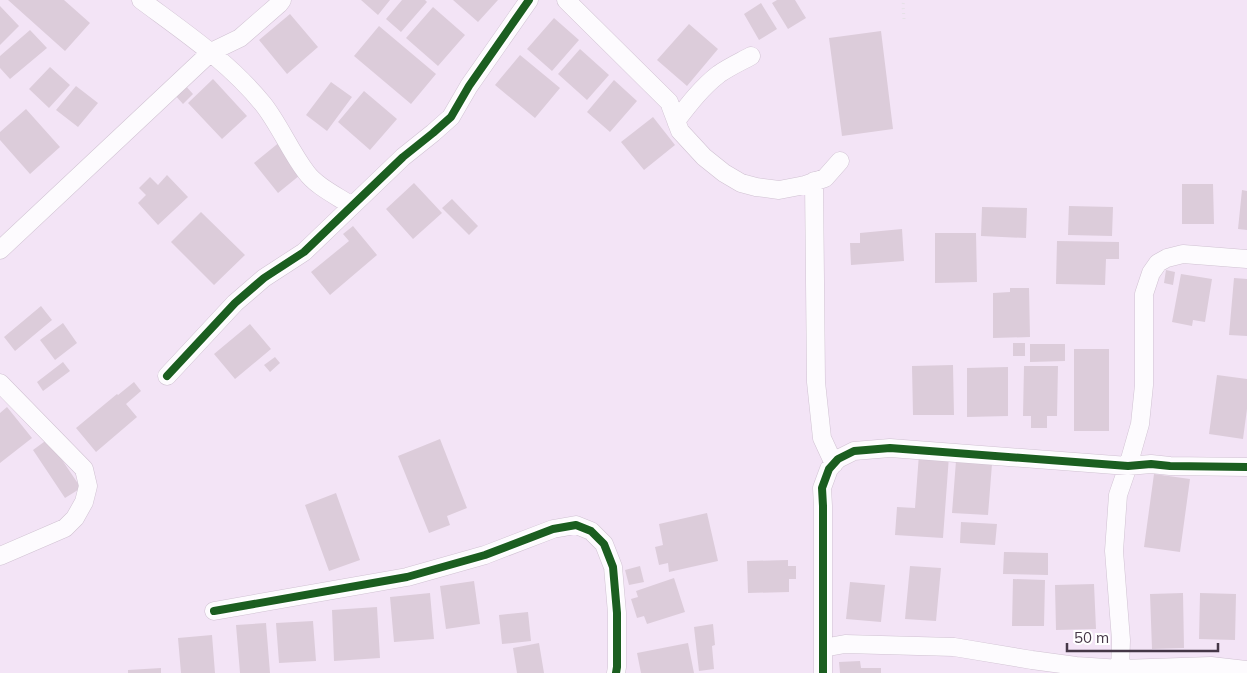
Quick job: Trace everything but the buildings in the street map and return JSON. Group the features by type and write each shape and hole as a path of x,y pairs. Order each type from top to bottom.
{"street":[{"path":"141,0 211,52 241,79 264,105 307,173 323,188 352,206"},
{"path":"0,250 211,52 240,38 282,0"},
{"path":"167,376 235,303 264,278 304,252 403,158 451,116 468,86 529,0"},
{"path":"566,0 669,102 680,131 704,157 724,173 741,183 779,190 805,185 825,178 840,161"},
{"path":"676,121 701,90 720,74 751,56"},
{"path":"814,181 816,382 822,438 834,464"},
{"path":"1120,671 1121,640 1114,550 1118,496 1140,424 1144,385 1144,294 1151,274 1158,263 1167,258 1183,254 1247,259"},
{"path":"0,383 84,469 88,486 84,502 75,518 65,528 0,556"},
{"path":"823,673 822,488 829,469 838,460 854,451 890,448 1128,466 1151,464 1247,467"},
{"path":"214,611 407,577 485,555 553,529 576,525 591,531 604,544 613,567 617,613 616,673"},
{"path":"823,648 845,644 954,647 1032,660 1120,671 1211,666 1247,670"}],"path":[{"path":"904,0 904,19"}],"cycle path":[{"path":"167,376 235,303 264,278 304,252 403,157 451,117 469,86 529,0"},
{"path":"823,673 822,488 829,469 838,459 854,451 890,448 1128,466 1151,464 1247,467"},
{"path":"214,611 407,577 485,555 553,529 576,525 591,531 604,544 613,567 617,613 616,673"}]}
